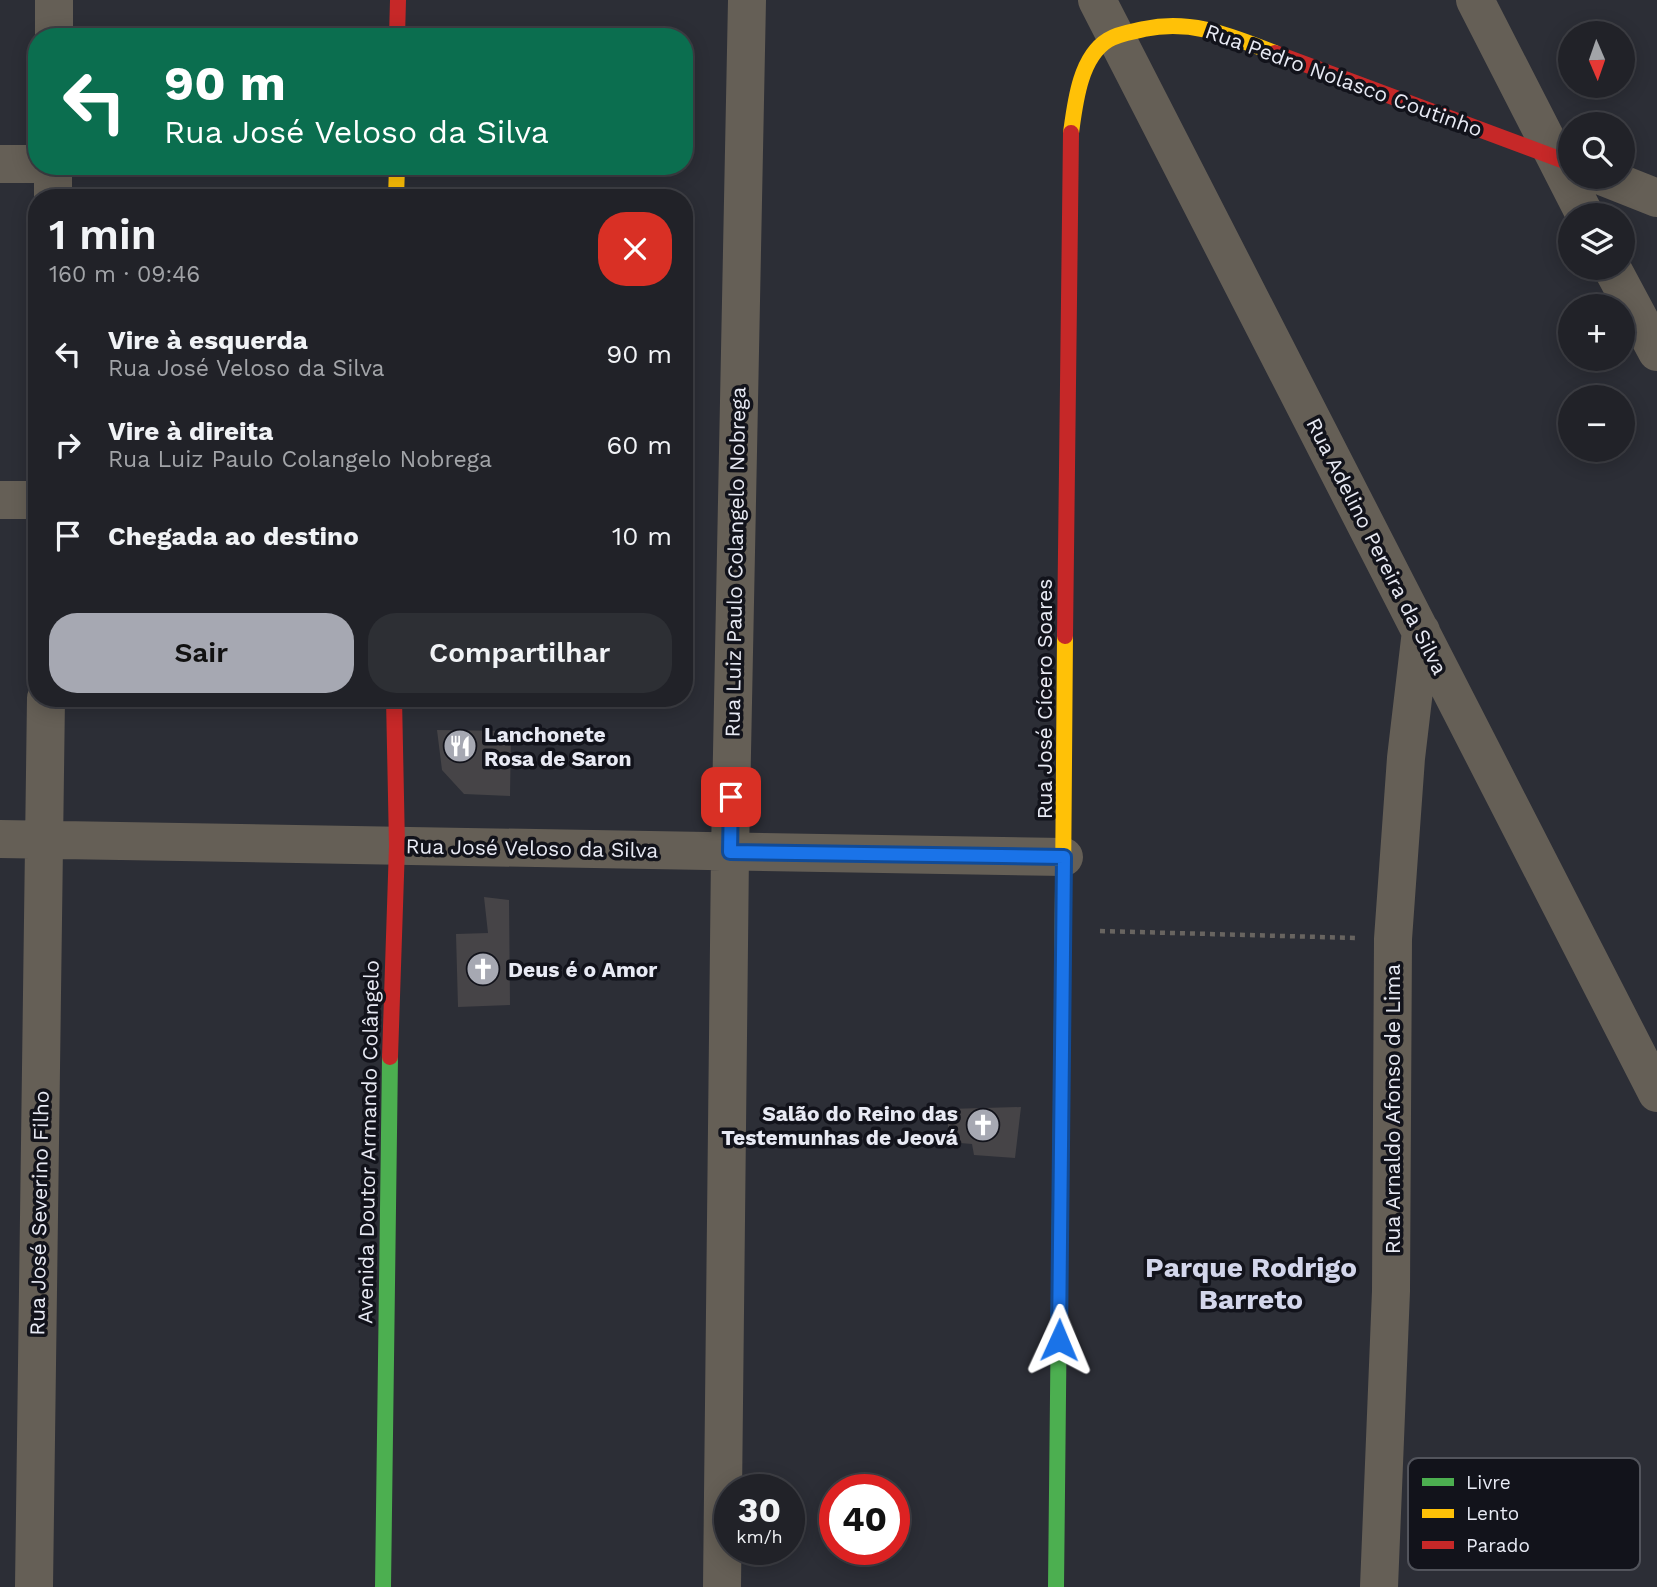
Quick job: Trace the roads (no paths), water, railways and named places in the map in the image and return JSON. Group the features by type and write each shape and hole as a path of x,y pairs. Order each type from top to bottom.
{"street":[{"path":"54,0 54,28"},
{"path":"397,28 398,0"},
{"name":"Rua Luiz Paulo Colangelo Nobrega","path":"722,1587 730,852 747,0"},
{"name":"Rua Adelino Pereira da Silva","path":"1097,0 1657,1093"},
{"path":"1475,0 1558,153"},
{"name":"Rua Pedro Nolasco Coutinho","path":"1115,35 1176,22 1209,28 1558,159"},
{"name":"Rua José Cícero Soares","path":"1056,1587 1072,145 1076,100 1086,69 1102,45 1115,35"},
{"path":"0,164 28,164"},
{"path":"1634,189 1657,198"},
{"path":"1618,280 1657,352"},
{"path":"0,500 28,500"},
{"name":"Rua Arnaldo Afonso de Lima","path":"1378,1587 1391,1291 1393,939 1406,758 1421,631"},
{"name":"Rua José Severino Filho","path":"34,1587 46,707"},
{"name":"Avenida Doutor Armando Colângelo","path":"383,1587 391,959 397,846 394,707"},
{"name":"Rua José Veloso da Silva","path":"0,839 1064,857"}],"place":[{"name":"Lanchonete Rosa de Saron","path":"460,746"},
{"name":"Deus é o Amor","path":"483,969"},
{"name":"Salão do Reino das Testemunhas de Jeová","path":"983,1125"}],"district":[{"name":"Parque Rodrigo Barreto","path":"1251,1283"}]}
